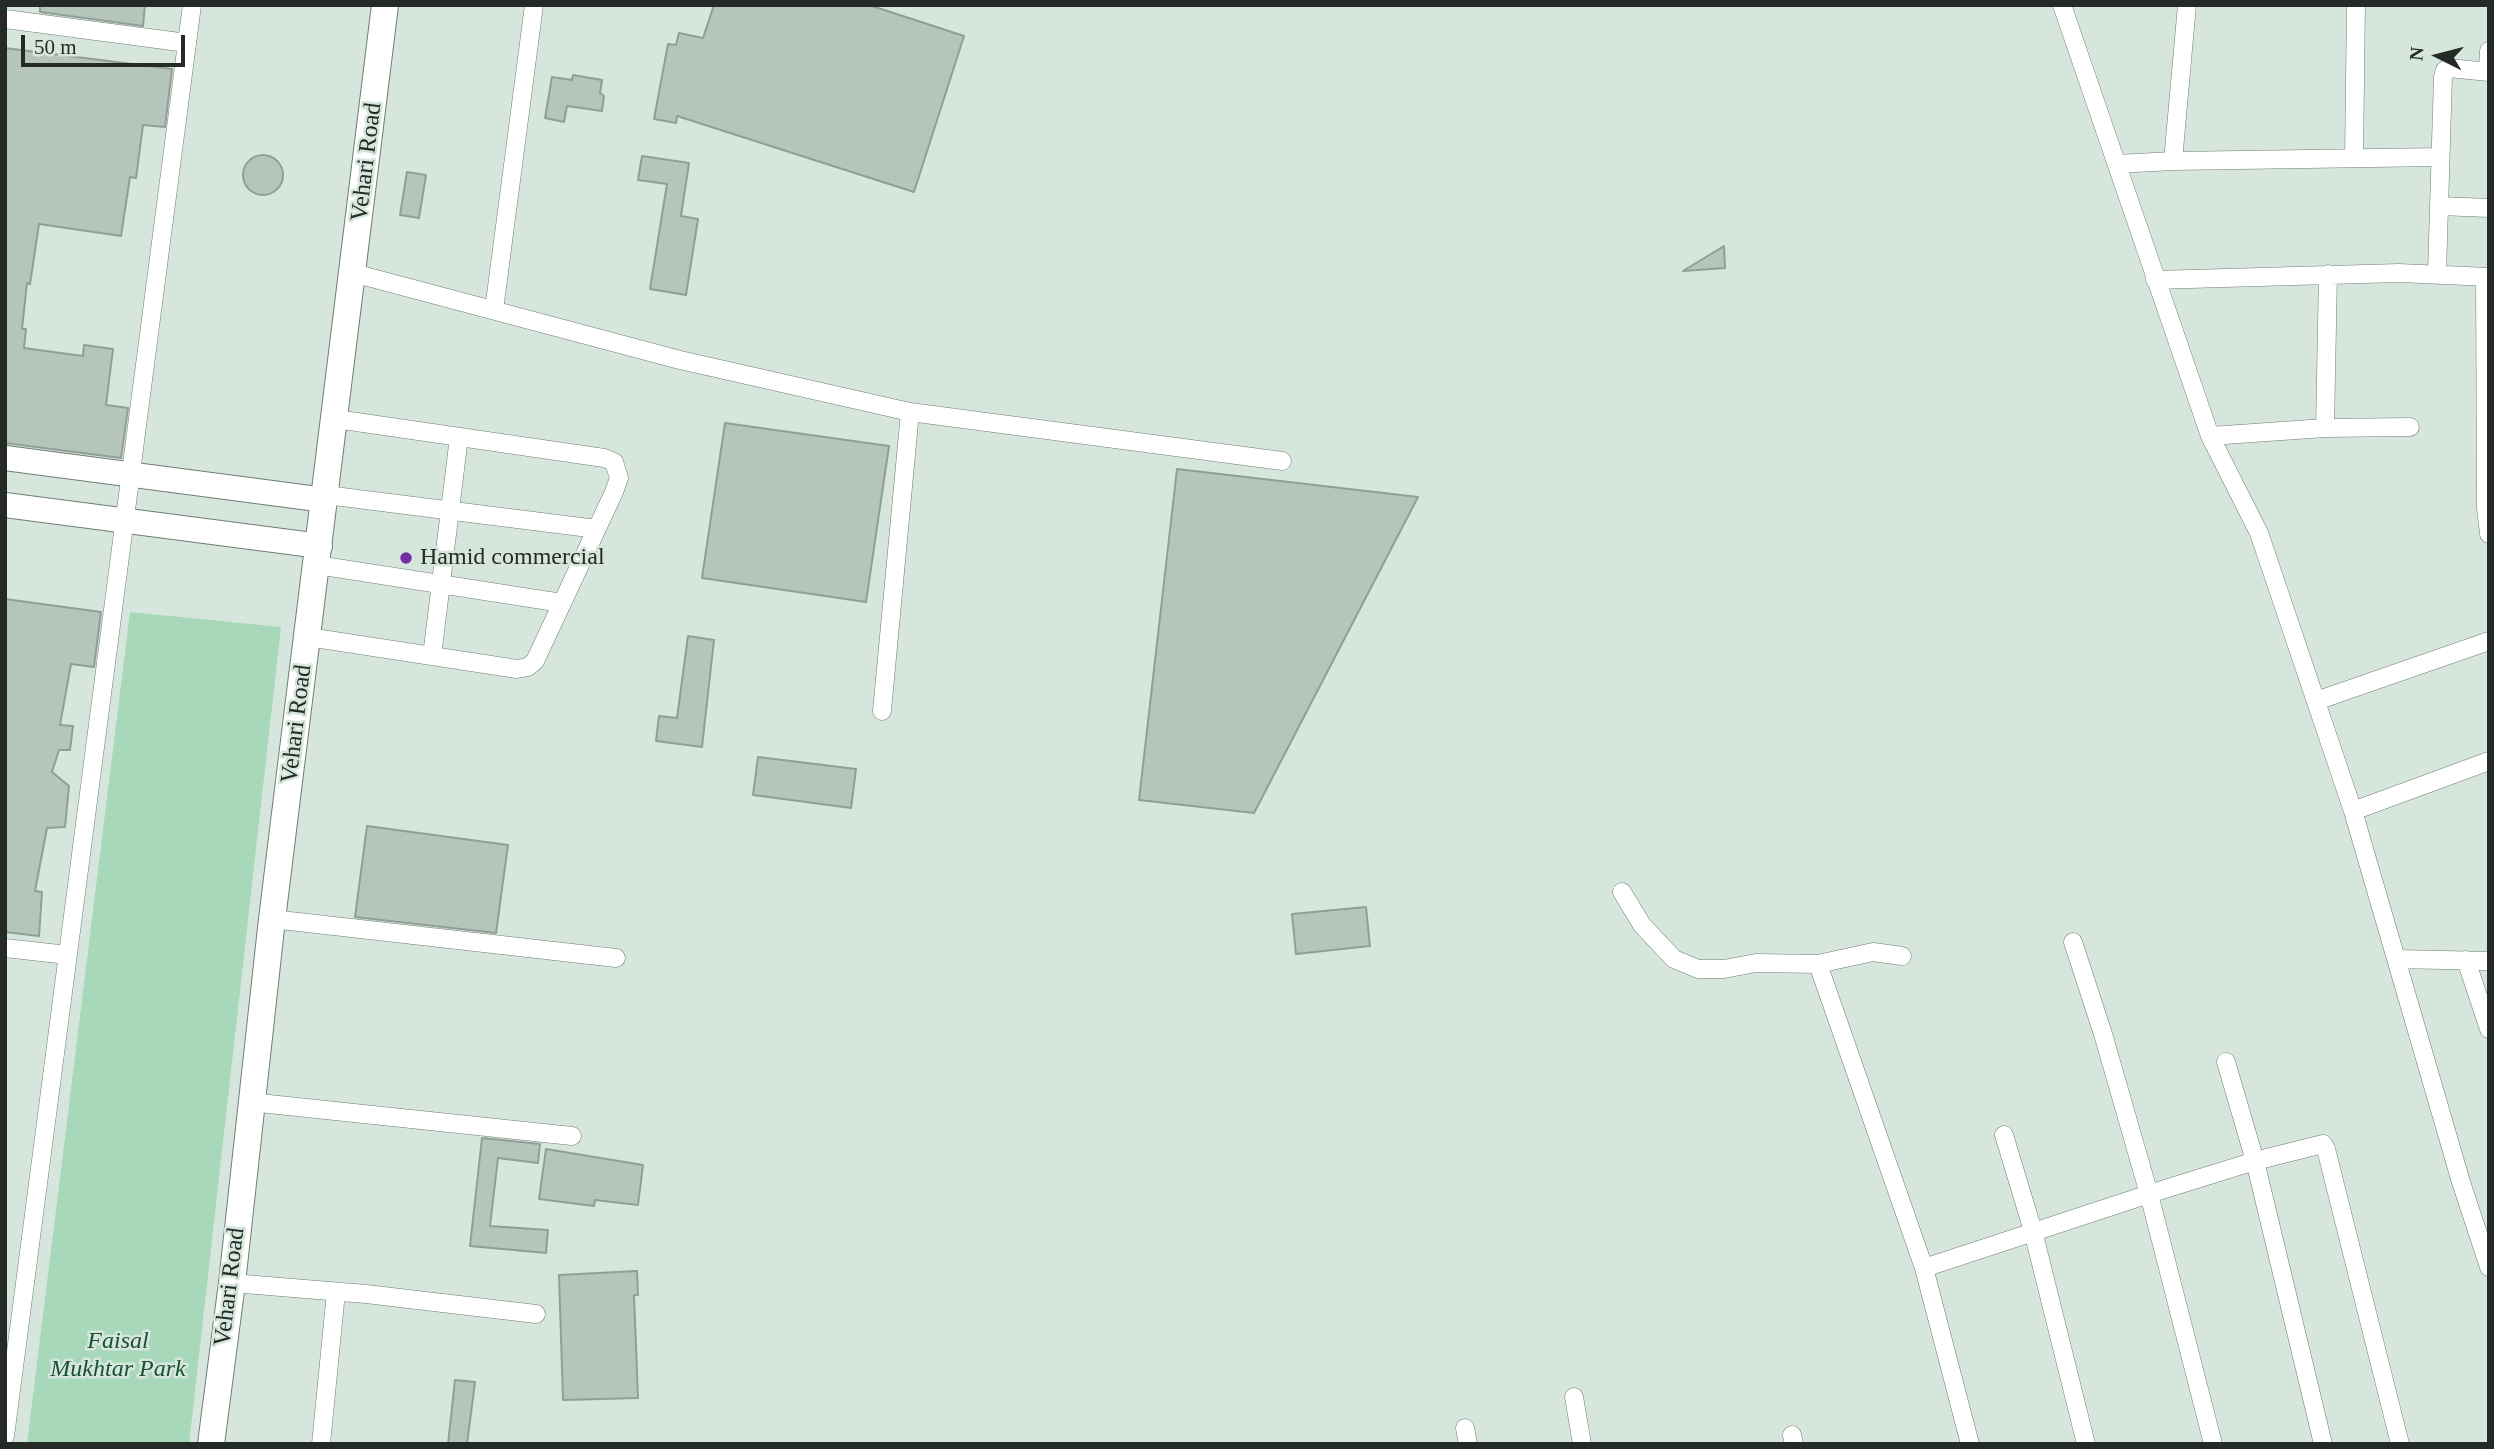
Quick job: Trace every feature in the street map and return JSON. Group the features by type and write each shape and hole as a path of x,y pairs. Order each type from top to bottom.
{"main road":[{"name":"Vehari Road","path":"211,1444 232,1283 272,919 385,5"}],"street":[{"path":"5,1436 8,1392 126,521 192,5"},
{"path":"494,310 534,5"},
{"path":"2062,5 2210,436 2259,533 2316,701 2353,811 2489,1267"},
{"path":"2174,161 2187,5"},
{"path":"2354,157 2356,5"},
{"path":"5,19 187,43"},
{"path":"2437,274 2442,83 2445,71 2456,67 2488,72 2489,51"},
{"path":"2117,164 2440,157"},
{"path":"2439,205 2489,208"},
{"path":"353,273 680,360 910,412 1282,461"},
{"path":"2155,280 2328,274 2487,277 2486,508 2489,534"},
{"path":"2325,428 2328,274"},
{"path":"883,711 910,412"},
{"path":"308,637 517,669 528,667 536,661 618,478 614,462 604,458 335,419"},
{"path":"2210,436 2325,428 2410,427"},
{"path":"432,656 459,437"},
{"path":"5,458 597,529"},
{"path":"5,505 126,521 318,555 441,584 562,603"},
{"path":"2316,701 2489,641"},
{"path":"2353,811 2489,761"},
{"path":"1622,892 1642,925 1674,959 1699,969 1724,969 1756,963 1818,964 1872,952 1902,956"},
{"path":"272,919 616,958"},
{"path":"2073,942 2103,1034 2149,1194 2213,1444"},
{"path":"5,948 68,956"},
{"path":"2396,959 2489,961"},
{"path":"2466,960 2489,1029"},
{"path":"1818,964 1924,1268 1970,1444"},
{"path":"2227,1062 2255,1161 2323,1444"},
{"path":"250,1102 572,1136"},
{"path":"2004,1135 2033,1231 2086,1444"},
{"path":"1924,1268 2255,1161 2323,1144 2400,1444"},
{"path":"232,1283 537,1314"},
{"path":"321,1444 337,1292"},
{"path":"1574,1397 1582,1444"}],"green space":[{"name":"Faisal Mukhtar Park","path":"130,612 281,627 189,1444 27,1444"}],"building":[{"path":"40,5 145,5 143,26 40,12"},
{"path":"714,5 869,5 964,36 914,192 677,116 676,123 654,119 668,44 676,45 679,33 703,38"},
{"path":"5,48 172,69 165,127 143,125 136,178 130,177 121,236 39,224 30,284 27,283 22,329 26,329 24,348 83,356 84,345 113,349 106,405 128,408 121,458 5,443"},
{"path":"573,75 602,80 602,111 567,106 564,122 545,118 552,77 572,80"},
{"path":"263,155 277,161 283,175 277,189 263,195 249,189 243,175 249,161"},
{"path":"642,156 689,163 681,216 698,219 686,295 650,289 667,184 638,180"},
{"path":"407,172 426,175 419,218 400,215"},
{"path":"1724,246 1725,268 1683,271"},
{"path":"725,423 889,446 866,602 702,578"},
{"path":"1177,469 1418,497 1254,813 1139,800"},
{"path":"5,599 101,612 94,667 71,664 60,725 73,726 70,750 59,750 52,772 69,786 65,827 47,828 35,891 42,892 39,936 5,932"},
{"path":"688,636 714,640 702,747 656,741 659,716 677,718"},
{"path":"758,757 856,769 851,808 753,795"},
{"path":"367,826 508,845 496,933 355,917"},
{"path":"1366,907 1370,946 1296,954 1292,914"},
{"path":"482,1138 540,1144 538,1163 498,1158 490,1226 548,1230 546,1253 470,1246"},
{"path":"546,1149 643,1165 638,1205 595,1200 594,1206 539,1199"},
{"path":"637,1271 638,1295 634,1295 638,1398 563,1400 559,1275"},
{"path":"455,1380 475,1382 467,1444 448,1444"}],"place":[{"name":"Hamid commercial","path":"406,558"}]}
